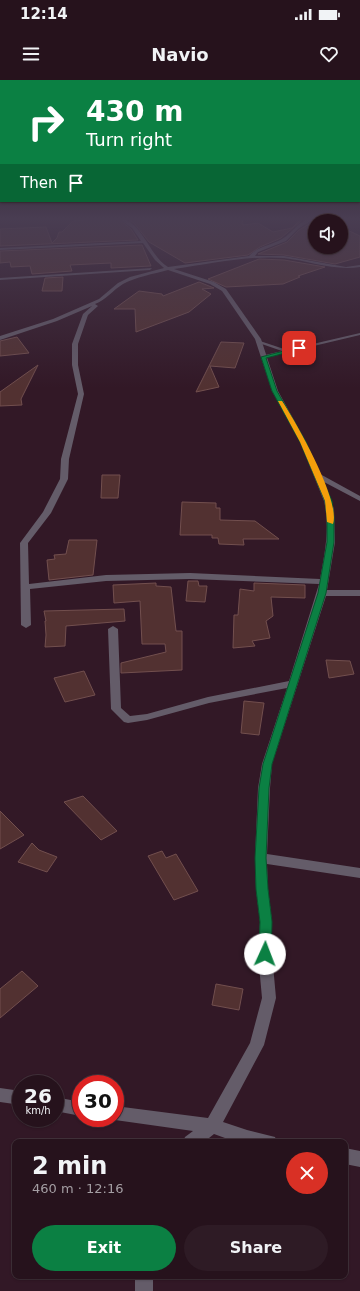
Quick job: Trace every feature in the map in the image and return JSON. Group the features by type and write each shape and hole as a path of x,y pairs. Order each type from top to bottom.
{"street":[{"path":"0,279 59,275"},
{"path":"26,625 24,543 47,513 64,479 65,459 80,394 75,365 75,344 86,314 101,300 126,281 147,275"},
{"path":"183,275 217,285 224,290 258,342 275,391 303,442 328,501 331,518 331,542 322,593 268,764 264,788 261,858 262,889 266,922 265,954 269,998 257,1045 212,1126 195,1139"},
{"path":"0,338 41,325 101,300"},
{"path":"316,475 360,499"},
{"path":"24,587 106,578 190,576 324,582"},
{"path":"322,593 360,593"},
{"path":"113,629 116,708 128,720 147,717 208,700 294,683"},
{"path":"261,858 360,873"},
{"path":"0,1094 12,1096"},
{"path":"124,1114 212,1126 252,1139"},
{"path":"348,1157 360,1159"},
{"path":"144,1279 144,1291"}],"lane":[{"path":"263,357 360,334"},
{"path":"258,342 287,351"}],"building":[{"path":"219,275 302,275 283,284 226,287 208,279"},
{"path":"63,277 62,291 42,291 45,278"},
{"path":"199,282 214,288 202,289 211,294 189,312 136,332 135,309 114,309 139,291 162,294 163,296"},
{"path":"17,337 29,353 0,356 0,341"},
{"path":"221,342 244,343 235,368 210,366 219,387 196,392"},
{"path":"38,365 21,399 22,405 0,406 0,392"},
{"path":"102,475 120,475 118,498 101,498"},
{"path":"182,502 216,503 216,508 220,508 220,520 255,521 279,539 243,539 244,545 219,544 218,538 212,538 212,535 180,535"},
{"path":"69,540 97,540 93,575 49,580 47,560 55,559 54,555 66,554"},
{"path":"188,581 198,581 199,586 207,586 205,602 186,601"},
{"path":"156,583 156,586 171,587 176,631 182,631 182,670 121,673 121,663 166,652 165,644 142,644 140,601 114,603 113,585"},
{"path":"254,583 305,585 305,598 271,597 273,616 266,621 270,638 252,641 255,646 233,648 234,615 238,615 240,589 254,591"},
{"path":"124,609 125,621 66,626 65,646 45,647 46,621 44,611"},
{"path":"326,660 350,661 354,674 329,678"},
{"path":"84,671 95,695 65,702 54,678"},
{"path":"244,701 264,703 259,735 241,733"},
{"path":"83,796 117,831 101,840 64,802"},
{"path":"0,811 24,835 0,849"},
{"path":"32,843 39,850 57,857 47,872 18,862"},
{"path":"162,851 166,858 176,854 198,891 174,900 148,856"},
{"path":"22,971 38,986 0,1018 0,989"},
{"path":"216,984 243,989 239,1010 212,1005"}],"slow traffic":[{"path":"280,402 303,442 321,488 328,501 331,522"}],"route":[{"path":"265,954 266,922 262,889 261,858 264,788 268,764 322,593 331,542 331,518 328,501 321,488 303,442 275,391 263,357 299,348"}]}
